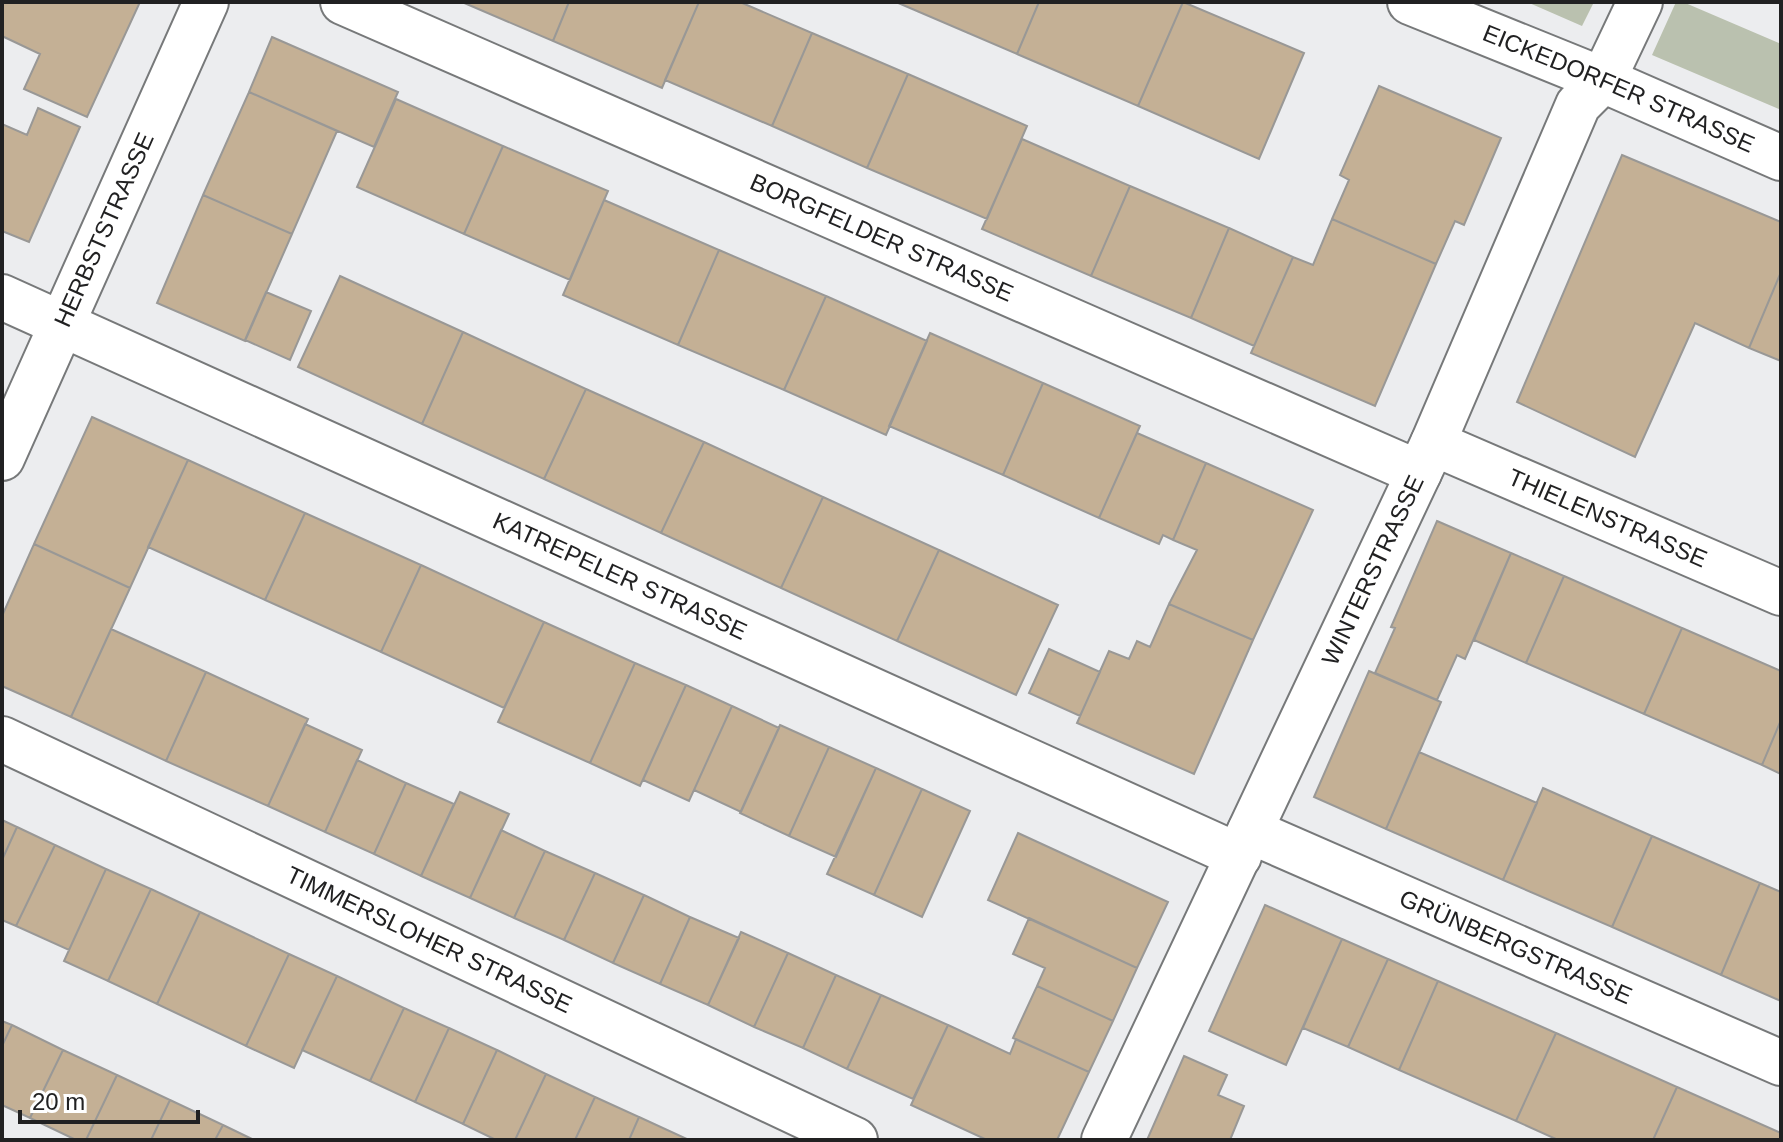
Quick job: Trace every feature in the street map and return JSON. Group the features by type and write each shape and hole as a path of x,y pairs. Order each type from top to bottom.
{"street":[{"name":"HERBSTSTRASSE","path":"2,458 206,2"},
{"name":"BORGFELDER STRASSE","path":"343,2 1426,458"},
{"name":"EICKEDORFER STRASSE","path":"1410,2 1603,80 1781,158"},
{"name":"WINTERSTRASSE","path":"1104,1140 1426,458 1578,105 1603,80 1640,2"},
{"name":"KATREPELER STRASSE","path":"2,297 1245,843"},
{"name":"THIELENSTRASSE","path":"1426,458 1781,593"},
{"name":"TIMMERSLOHER STRASSE","path":"2,739 855,1140"},
{"name":"GRÜNBERGSTRASSE","path":"1245,843 1781,1063"}],"green space":[{"path":"1527,2 1594,2 1582,26"},
{"path":"1676,2 1683,2 1781,44 1781,110 1652,55"}],"building":[{"path":"2,2 140,2 87,117 24,89 40,54 2,36"},
{"path":"462,2 569,2 553,41"},
{"path":"569,2 699,2 662,88 553,41"},
{"path":"699,2 740,2 812,33 772,126 665,80"},
{"path":"896,2 1039,2 1017,54"},
{"path":"1039,2 1183,2 1138,106 1017,54"},
{"path":"1183,2 1304,53 1259,159 1138,106"},
{"path":"812,33 908,74 867,168 772,126"},
{"path":"272,37 398,92 374,147 249,92"},
{"path":"908,74 1027,126 987,219 867,168"},
{"path":"1379,86 1501,138 1464,225 1455,221 1436,264 1332,219 1349,180 1340,175"},
{"path":"249,92 337,131 292,234 203,195"},
{"path":"396,99 503,146 464,234 357,187"},
{"path":"38,108 80,127 29,242 2,231 2,124 27,135"},
{"path":"1022,139 1130,186 1091,276 982,229"},
{"path":"503,146 608,191 570,280 464,234"},
{"path":"1622,155 1781,222 1781,272 1749,348 1695,323 1635,457 1517,402"},
{"path":"1130,186 1229,228 1191,318 1091,276"},
{"path":"203,195 292,234 245,341 157,303"},
{"path":"604,200 719,250 678,345 563,295"},
{"path":"1332,219 1436,264 1375,406 1251,353 1293,257 1313,265"},
{"path":"1229,228 1293,257 1254,346 1191,318"},
{"path":"719,250 826,296 784,390 678,345"},
{"path":"1781,272 1781,361 1749,348"},
{"path":"340,276 463,332 422,424 298,367"},
{"path":"266,292 311,311 290,360 245,340"},
{"path":"826,296 927,341 886,435 784,390"},
{"path":"463,332 586,389 544,479 422,424"},
{"path":"930,333 1043,383 1003,475 889,426"},
{"path":"1043,383 1140,426 1099,518 1003,475"},
{"path":"586,389 704,442 661,533 544,479"},
{"path":"92,417 188,460 130,588 34,544"},
{"path":"1137,433 1206,463 1173,540 1163,535 1159,544 1099,518"},
{"path":"704,442 823,497 781,588 661,533"},
{"path":"188,460 305,513 265,600 148,547"},
{"path":"1206,463 1313,510 1253,640 1169,604 1197,550 1173,540"},
{"path":"823,497 939,550 897,641 781,588"},
{"path":"305,513 421,565 381,652 265,600"},
{"path":"1437,521 1511,553 1465,659 1457,655 1437,700 1375,673 1395,628 1391,627"},
{"path":"34,544 130,588 71,717 2,686 2,616"},
{"path":"939,550 1058,605 1016,695 897,641"},
{"path":"1511,553 1564,576 1526,663 1474,640"},
{"path":"421,565 544,622 504,708 381,652"},
{"path":"1564,576 1682,628 1644,714 1526,663"},
{"path":"1169,604 1253,640 1194,774 1077,723 1109,651 1129,659 1137,641 1150,647"},
{"path":"544,622 635,663 590,763 498,722"},
{"path":"1682,628 1781,671 1781,720 1762,765 1644,714"},
{"path":"111,629 206,672 166,761 71,717"},
{"path":"1049,649 1100,672 1080,716 1029,693"},
{"path":"635,663 686,685 640,786 590,763"},
{"path":"1369,671 1441,702 1386,829 1314,797"},
{"path":"206,672 308,719 268,806 166,761"},
{"path":"686,685 732,706 689,801 643,780"},
{"path":"732,706 779,728 741,812 694,790"},
{"path":"1781,720 1781,774 1762,765"},
{"path":"305,724 362,750 325,832 268,806"},
{"path":"780,725 829,747 789,836 740,813"},
{"path":"829,747 876,768 836,857 789,836"},
{"path":"1419,752 1537,803 1503,880 1386,829"},
{"path":"357,760 406,783 374,854 325,832"},
{"path":"876,768 922,789 874,895 827,874"},
{"path":"406,783 454,804 421,876 374,854"},
{"path":"1543,788 1652,836 1612,927 1503,880"},
{"path":"922,789 970,811 922,917 874,895"},
{"path":"460,792 509,814 470,898 421,876"},
{"path":"2,820 17,827 2,860"},
{"path":"17,827 55,845 16,926 2,920 2,860"},
{"path":"501,830 545,851 514,918 470,898"},
{"path":"1018,833 1168,902 1137,968 988,900"},
{"path":"1652,836 1760,883 1721,975 1612,927"},
{"path":"55,845 106,869 69,950 16,926"},
{"path":"545,851 595,873 564,940 514,918"},
{"path":"106,869 151,889 108,981 64,961"},
{"path":"595,873 644,895 613,963 564,940"},
{"path":"1760,883 1781,892 1781,1001 1721,975"},
{"path":"151,889 200,912 157,1004 108,981"},
{"path":"644,895 690,917 660,984 613,963"},
{"path":"1265,905 1342,939 1286,1065 1209,1031"},
{"path":"200,912 289,954 246,1046 157,1004"},
{"path":"690,917 739,938 708,1005 660,984"},
{"path":"1029,918 1137,968 1113,1021 1037,986 1045,968 1013,954"},
{"path":"741,932 788,953 754,1027 708,1005"},
{"path":"1342,939 1388,959 1348,1047 1303,1028"},
{"path":"788,953 836,975 803,1048 754,1027"},
{"path":"289,954 337,976 294,1068 246,1046"},
{"path":"1388,959 1438,981 1399,1070 1348,1047"},
{"path":"836,975 881,995 847,1069 803,1048"},
{"path":"337,976 404,1008 370,1081 302,1050"},
{"path":"1438,981 1556,1033 1516,1121 1399,1070"},
{"path":"1037,986 1113,1021 1089,1072 1013,1038"},
{"path":"881,995 948,1025 913,1099 847,1069"},
{"path":"404,1008 449,1028 415,1102 370,1081"},
{"path":"2,1021 12,1025 2,1046"},
{"path":"12,1025 63,1050 30,1118 2,1105 2,1046"},
{"path":"948,1025 1010,1054 1016,1039 1089,1072 1057,1140 987,1140 911,1105"},
{"path":"449,1028 497,1050 463,1124 415,1102"},
{"path":"1556,1033 1677,1087 1653,1140 1558,1140 1516,1121"},
{"path":"63,1050 117,1075 86,1140 76,1140 30,1118"},
{"path":"497,1050 546,1074 515,1140 496,1140 463,1124"},
{"path":"1184,1056 1227,1075 1218,1095 1244,1106 1230,1140 1147,1140"},
{"path":"546,1074 595,1097 575,1140 515,1140"},
{"path":"117,1075 170,1100 151,1140 86,1140"},
{"path":"1677,1087 1781,1133 1781,1140 1653,1140"},
{"path":"595,1097 639,1117 629,1140 575,1140"},
{"path":"170,1100 223,1125 215,1140 151,1140"},
{"path":"639,1117 687,1139 629,1140"},
{"path":"223,1125 254,1140 215,1140"}]}
